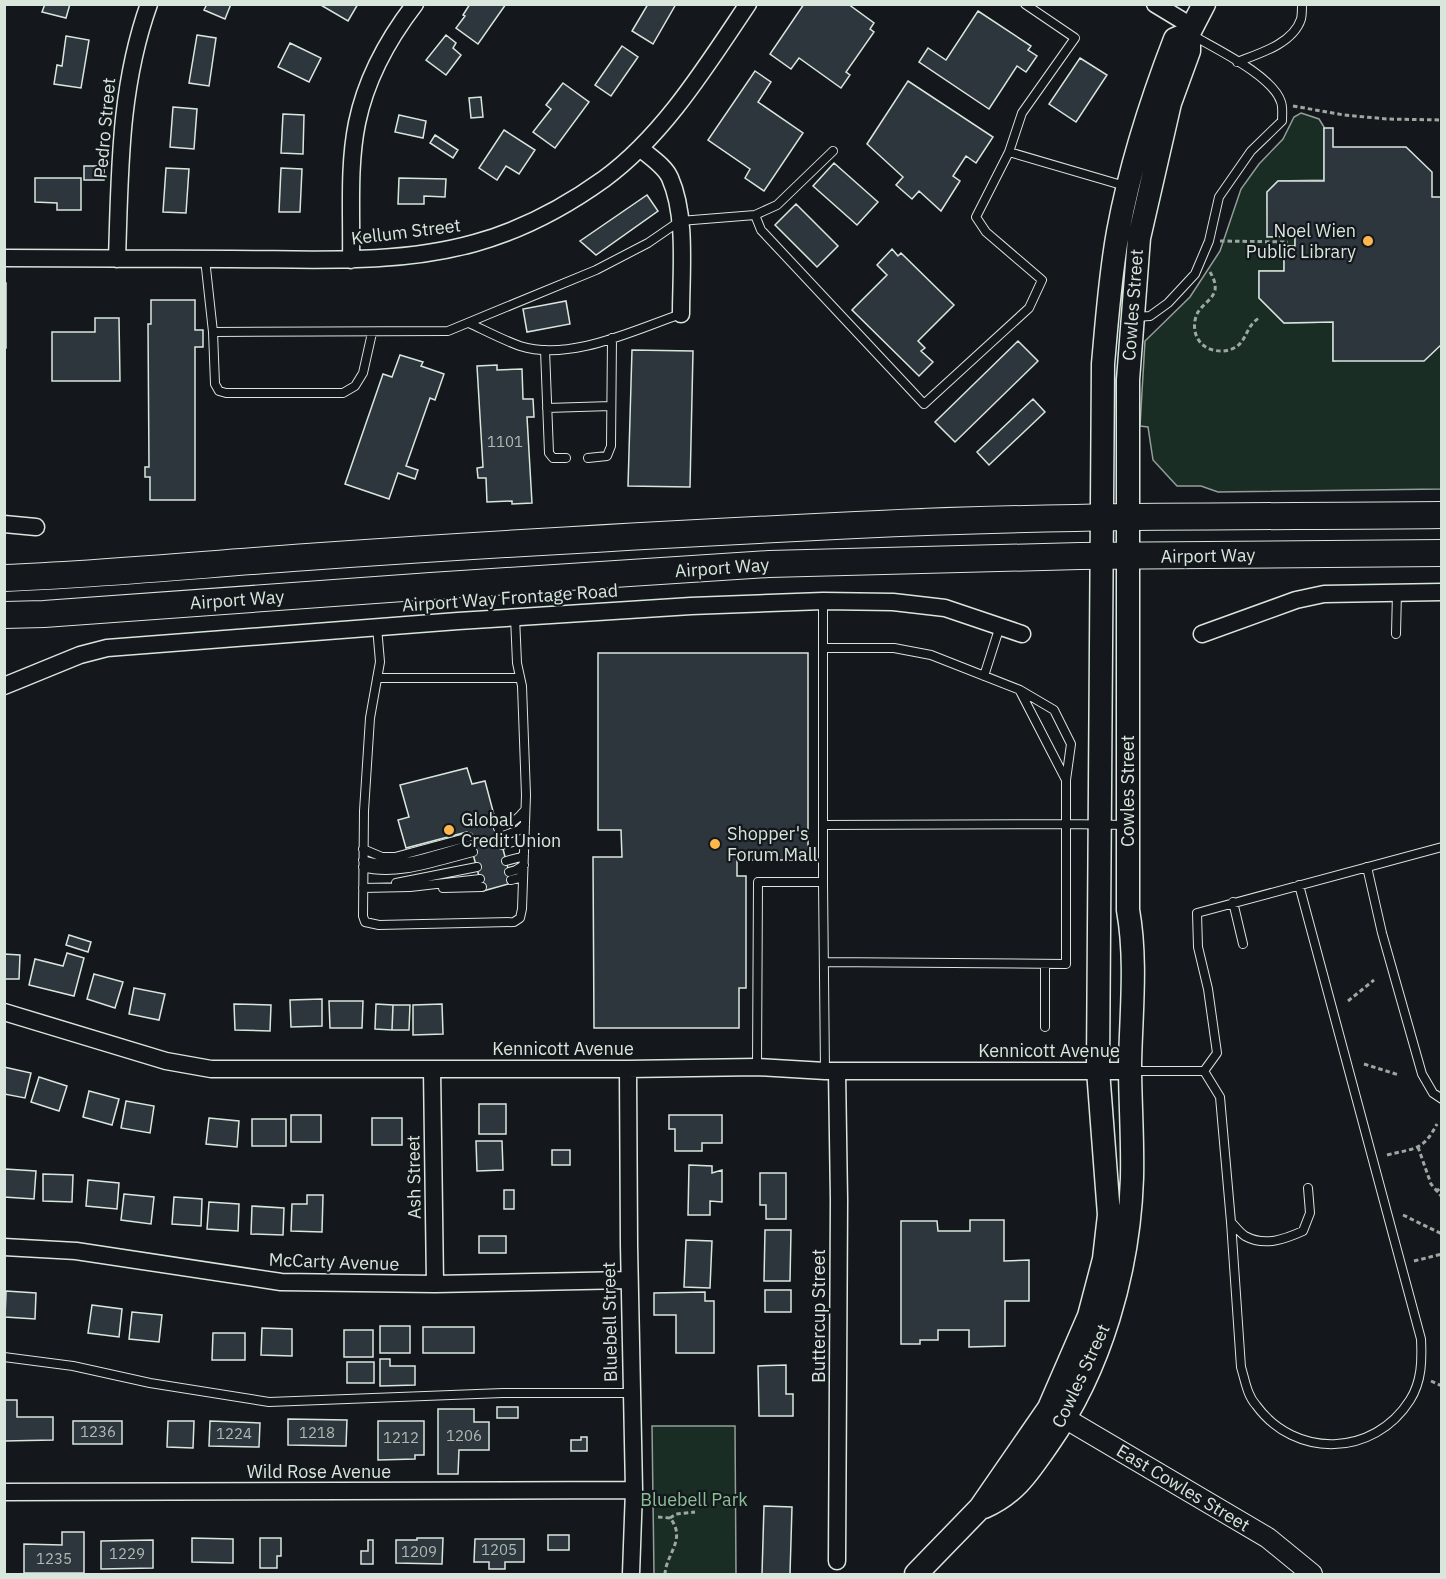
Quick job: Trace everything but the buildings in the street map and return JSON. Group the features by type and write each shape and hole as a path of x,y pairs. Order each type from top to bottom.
{"main road":[{"name":"Cowles Street","path":"1057,1414 1098,1349 1111,1310 1121,1265 1132,1179 1130,1071 1132,936 1128,910 1128,380 1139,238 1139,188 1160,78 1204,4"},
{"name":"Cowles Street","path":"1057,1414 1089,1316 1104,1259 1108,1215 1098,1070 1103,364 1111,275 1118,231 1139,188"},
{"name":"Airport Way","path":"4,578 99,574 305,557 574,540 861,524 1128,517 1442,515"},
{"name":"Airport Way","path":"4,615 769,564 1101,556 1442,553"},
{"path":"916,1575 980,1508 1057,1414"}],"street":[{"name":"Pedro Street","path":"117,259 122,130 130,71 149,4"},
{"path":"351,260 352,170 357,123 372,76 393,32 415,4"},
{"name":"Kellum Street","path":"4,258 351,260 426,253 474,243 516,230 561,208 606,178 640,148 668,118 748,4"},
{"path":"1155,4 1185,33"},
{"path":"640,148 669,176 676,199 680,221 681,314"},
{"path":"4,524 36,527"},
{"path":"1202,634 1296,600 1324,594 1442,592"},
{"name":"Airport Way Frontage Road","path":"4,686 57,663 107,648 691,606 823,601 893,602 945,609 1022,634"},
{"name":"Kennicott Avenue","path":"4,1012 166,1062 211,1069 628,1069 757,1066 831,1071 1130,1071"},
{"name":"Bluebell Street","path":"628,1069 629,1280 634,1490 632,1575"},
{"name":"Ash Street","path":"432,1070 435,1284"},
{"name":"Buttercup Street","path":"831,1071 839,1223 837,1561"},
{"name":"McCarty Avenue","path":"4,1247 76,1251 281,1282 435,1284 629,1280"},
{"name":"East Cowles Street","path":"1057,1414 1268,1538 1312,1575"},
{"name":"Wild Rose Avenue","path":"4,1492 634,1490"}],"lane":[{"path":"755,214 761,231 924,404 1029,308 1042,279 986,232 976,218 1009,152 1022,113 1075,38 1025,4"},
{"path":"1237,62 1269,50 1287,39 1301,20 1302,4"},
{"path":"1132,317 1150,316 1168,303 1195,274 1209,241 1219,197 1251,151 1282,121 1282,104 1277,93 1251,68 1185,33"},
{"path":"213,332 448,332 596,270 648,243 680,221 755,214 777,205 833,151"},
{"path":"1009,152 1139,188"},
{"path":"205,259 213,332 215,384 219,391 226,393 343,393 355,386 363,373 372,333"},
{"path":"470,323 521,346 545,350 577,349 681,314"},
{"path":"588,458 607,456 611,446 612,338"},
{"path":"545,350 549,453 553,458 566,458"},
{"path":"548,408 611,406"},
{"path":"1396,634 1397,592"},
{"path":"823,601 824,962 831,1071"},
{"path":"377,627 380,662 370,718 363,849 363,916 365,921 379,925 514,922 520,918 522,909 525,836 520,678 515,617"},
{"path":"984,676 1000,626"},
{"path":"822,648 894,648 931,655 1020,690 1054,710 1071,744 1066,780 1066,964 824,962"},
{"path":"377,678 520,678"},
{"path":"1020,690 1066,780"},
{"path":"500,837 507,826 518,820 525,810"},
{"path":"500,837 519,830 525,824"},
{"path":"823,825 1128,825"},
{"path":"500,837 520,840 525,836"},
{"path":"363,849 382,856 395,857 471,845 394,864 363,864"},
{"path":"1204,1071 1217,1053 1208,989 1198,947 1197,913 1442,847"},
{"path":"506,861 524,854"},
{"path":"363,886 395,883 477,867"},
{"path":"1367,867 1422,1074 1433,1093 1442,1099"},
{"path":"510,876 519,878 524,869"},
{"path":"757,1066 758,882 823,882"},
{"path":"363,886 410,887 481,883"},
{"path":"1204,1071 1220,1097 1241,1367 1247,1388 1255,1405 1274,1424 1303,1441 1340,1445 1364,1440 1383,1428 1410,1400 1419,1381 1422,1363 1421,1338 1299,885"},
{"path":"1233,902 1243,944"},
{"path":"1045,964 1045,1027"},
{"path":"1130,1071 1204,1071"},
{"path":"1231,1222 1246,1236 1262,1241 1280,1241 1303,1231 1310,1213 1308,1188"},
{"path":"4,1357 73,1366 150,1383 269,1402 503,1393 631,1393"}],"path":[{"path":"1282,104 1365,117 1442,120"},
{"path":"1209,241 1288,242"},
{"path":"1201,261 1212,273 1215,289 1212,297 1195,320 1194,329 1203,345 1212,350 1224,352 1236,347 1242,341 1249,326 1259,318"},
{"path":"1348,1001 1374,980"},
{"path":"1364,1064 1399,1075"},
{"path":"1387,1155 1418,1147 1427,1142 1437,1124"},
{"path":"1418,1147 1427,1176 1436,1192 1442,1197"},
{"path":"1436,1192 1442,1186"},
{"path":"1403,1215 1442,1234"},
{"path":"1414,1261 1442,1254"},
{"path":"1430,1380 1442,1386"},
{"path":"658,1517 670,1518 676,1514 695,1512"},
{"path":"665,1575 676,1540 673,1522 670,1518"}],"green space":[{"path":"1301,113 1319,119 1324,127 1324,180 1278,181 1267,192 1268,236 1295,236 1295,246 1284,246 1284,271 1259,271 1259,298 1284,323 1333,322 1333,361 1441,344 1441,489 1218,492 1201,486 1177,486 1153,460 1148,427 1140,426 1145,341 1190,297 1220,251 1241,189 1259,164 1283,139 1294,117"},
{"name":"Bluebell Park","path":"652,1426 735,1426 736,1574 654,1574"}],"place":[{"name":"Noel Wien Public Library","path":"1368,241"},
{"name":"Global Credit Union","path":"449,830"},
{"name":"Shopper's Forum Mall","path":"715,844"}]}
